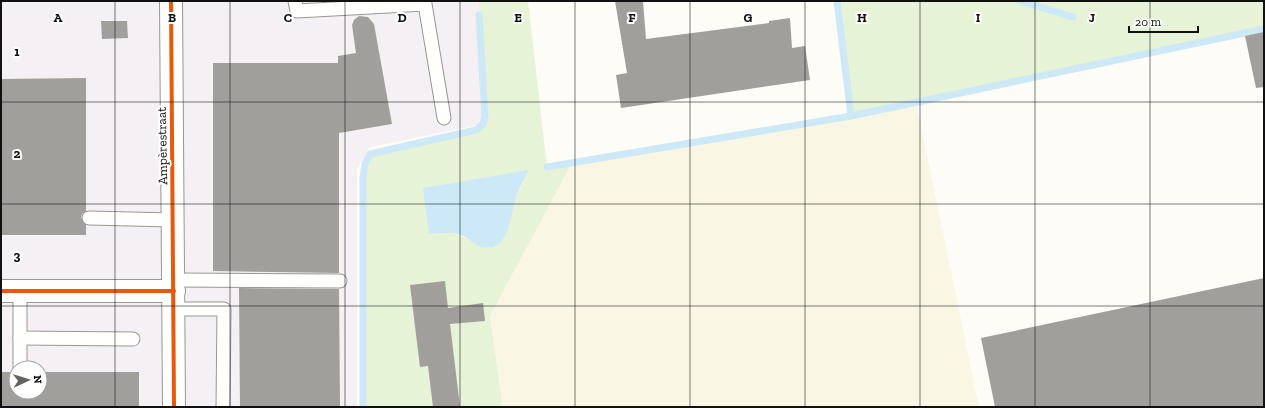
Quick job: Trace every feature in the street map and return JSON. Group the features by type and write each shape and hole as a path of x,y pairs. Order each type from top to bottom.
{"street":[{"name":"Ampèrestraat","path":"171,1 174,407"},
{"path":"11,291 174,293"}],"lane":[{"path":"295,1 297,11 425,4 444,118"},
{"path":"89,218 173,220"},
{"path":"174,293 340,281"},
{"path":"11,291 20,338 20,360"},
{"path":"174,293 224,309 223,407"},
{"path":"20,338 133,339"}],"shaded area":[{"path":"1,1 486,1 498,121 370,147 357,169 357,407 1,407"},
{"path":"916,102 979,407 500,407 502,402 490,316 572,163 851,116"}],"green space":[{"path":"479,1 528,1 547,167 572,163 490,316 502,402 500,407 365,407 363,178 365,164 370,154 476,130 483,124 485,117","holes":["529,170 517,195 513,208 489,248 450,232"]},
{"path":"836,1 1264,1 1264,29 851,116"}],"water":[{"path":"529,170 517,195 507,231 503,239 497,245 489,247 479,246 465,237 455,233 429,234 423,188"}],"building":[{"path":"615,1 643,1 646,39 769,23 769,21 790,18 792,48 805,46 810,80 621,108 616,75 627,73"},
{"path":"359,16 368,17 374,24 392,124 339,133 339,273 213,271 213,63 338,63 338,56 356,53 352,25 354,20"},
{"path":"101,21 127,21 128,38 102,39"},
{"path":"1264,32 1264,87 1256,88 1245,36"},
{"path":"86,78 86,211 82,214 81,218 86,225 86,235 1,235 1,79"},
{"path":"1264,278 1264,407 995,407 981,338"},
{"path":"445,281 448,308 483,303 485,321 450,324 460,407 433,407 428,366 420,367 410,285"},
{"path":"239,288 339,289 340,407 240,407"},
{"path":"1,372 8,372 8,400 48,400 48,372 139,372 139,407 1,407"}],"waterway":[{"path":"837,1 851,116"},
{"path":"1020,1 1073,17"},
{"path":"363,407 363,178 365,164 370,154 476,130 483,124 485,117 479,15"},
{"path":"547,167 851,116 1264,29"}],"cycle path":[{"path":"171,1 174,407"},
{"path":"1,291 174,291"}]}
